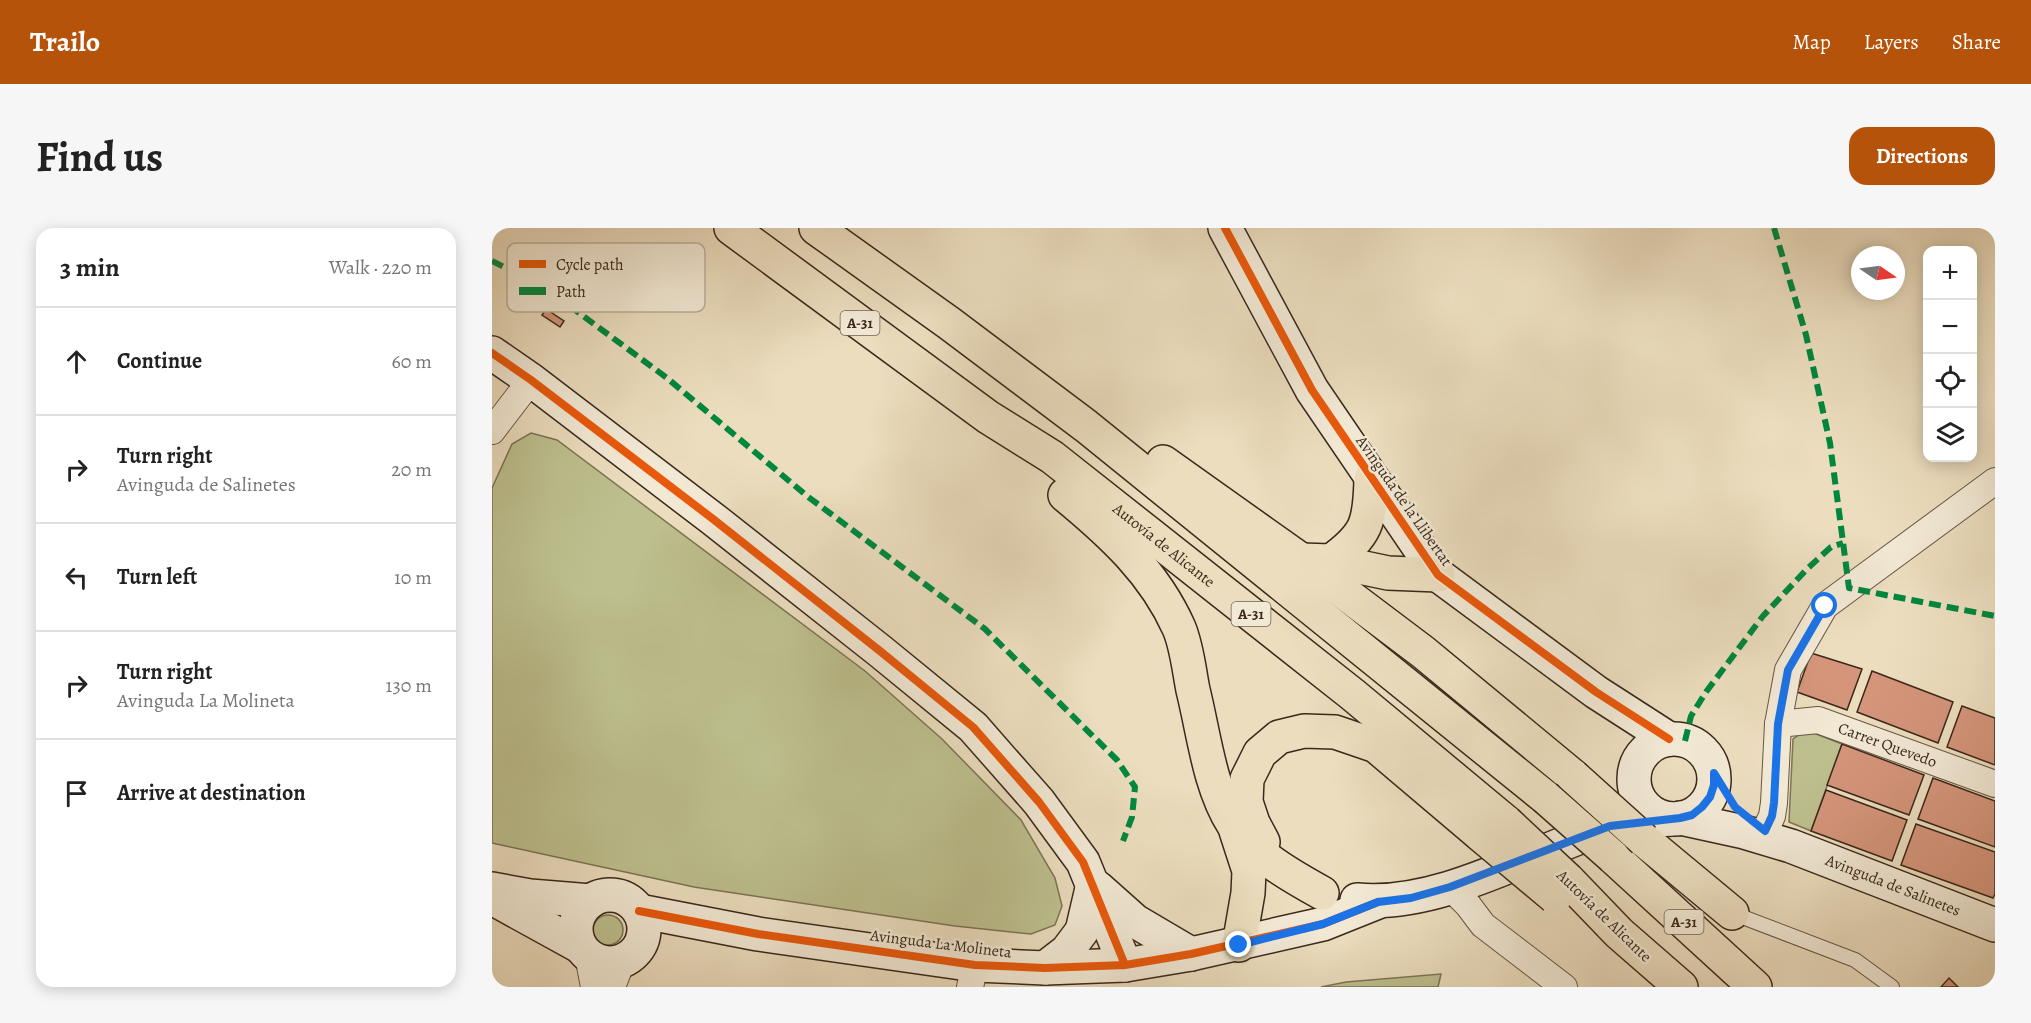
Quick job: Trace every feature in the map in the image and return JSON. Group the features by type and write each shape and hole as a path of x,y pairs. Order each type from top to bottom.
{"highway":[{"name":"Autovía de Alicante","path":"731,228 988,417 1052,457 1352,694 1494,828 1681,987"},
{"name":"A-31","path":"816,228 949,323 1086,426 1545,797 1611,841 1755,987"},
{"path":"988,417 1026,463 1097,521 1138,562 1162,595 1180,630 1212,771 1249,871 1247,902 1239,945"},
{"path":"1086,426 1144,448 1316,560 1732,913"},
{"path":"1316,560 1350,548 1365,530 1371,506 1371,479"},
{"path":"1316,560 1388,573 1438,576"},
{"path":"1274,862 1253,823 1246,802 1247,779 1260,753 1279,737 1304,731 1335,732 1376,746 1494,828"},
{"path":"1234,826 1253,846 1290,875 1323,893"}],"street":[{"name":"Avinguda de la Llibertat","path":"1225,228 1312,390 1438,576 1596,692 1669,739"},
{"path":"492,353 531,380 861,636 973,728 1039,802 1083,862 1094,884 1125,965"},
{"path":"492,431 531,380"},
{"path":"1778,839 1772,816 1778,724 1788,670 1825,606 1995,482"},
{"name":"Avinguda de la Llibertat","path":"1596,692 1629,740 1635,776"},
{"name":"Carrer Quevedo","path":"1778,724 1818,720 1995,784"},
{"path":"1611,841 1640,758 1658,742 1669,739 1682,740 1703,751 1714,773 1714,785 1710,797 1702,807 1692,815 1675,819 1658,815 1647,808 1639,797 1635,776"},
{"name":"Avinguda de Salinetes","path":"1714,773 1735,807 1778,839"},
{"name":"Avinguda de Salinetes","path":"1675,819 1778,839 1995,925"},
{"name":"Avinguda La Molineta","path":"1239,945 1285,919 1323,893 1342,898 1378,902 1411,898 1611,841 1675,819"},
{"path":"1094,884 1135,921 1191,954"},
{"path":"1045,968 1067,951 1082,931 1094,884"},
{"path":"1450,887 1483,925 1564,987"},
{"path":"492,889 530,896 591,900 608,895 626,899 639,911 644,924 643,938 624,966 599,962 492,898"},
{"path":"591,900 580,913 576,930 594,987"},
{"name":"Avinguda La Molineta","path":"639,911 972,976 1045,968 1125,965 1191,954 1239,945 1323,924 1378,902"},
{"name":"Avinguda La Molineta","path":"624,966 680,937 758,934"}],"lane":[{"path":"1732,913 1855,960 1892,987"}],"green space":[{"path":"531,433 557,440 865,671 942,739 1021,820 1055,878 1062,906 1055,925 1031,934 955,926 694,887 492,843 492,488 512,444"},
{"path":"1806,730 1842,744 1811,831 1789,822 1793,739"},
{"path":"608,915 619,919 623,930 619,941 608,945 597,941 593,930 597,919"},
{"path":"1441,974 1438,987 1321,987 1346,982"}],"building":[{"path":"544,312 550,312 564,321 560,327 542,315"},
{"path":"1811,653 1862,669 1847,710 1797,692"},
{"path":"1872,671 1953,702 1938,743 1857,712"},
{"path":"1962,706 1995,718 1995,765 1947,747"},
{"path":"1842,744 1924,775 1909,815 1827,785"},
{"path":"1933,778 1995,801 1995,847 1918,819"},
{"path":"1826,790 1907,820 1892,861 1811,831"},
{"path":"1916,824 1995,852 1995,894 1993,898 1901,865"},
{"path":"1949,978 1958,987 1941,987"}],"marked path":[{"path":"1774,228 1806,335 1830,443 1849,588 1995,616"},
{"path":"492,261 507,268"},
{"path":"578,312 667,378 807,496 985,629 1117,760 1135,787 1132,817 1123,841"},
{"path":"1685,741 1691,716 1706,692 1763,616 1831,547 1843,543"}],"cycle path":[{"path":"1225,228 1312,390 1438,575 1596,692 1669,739"},
{"path":"492,353 531,380 713,519 973,727 1039,802 1083,862 1125,965"},
{"path":"639,911 758,934 975,965 1045,968 1125,965 1191,954 1323,924 1378,902"}],"route":[{"path":"1239,945 1323,924 1378,902 1411,898 1450,887 1610,826 1692,815 1710,797 1714,785 1714,773 1735,807 1765,831 1772,816 1774,803 1778,724 1788,670 1825,606"}]}
